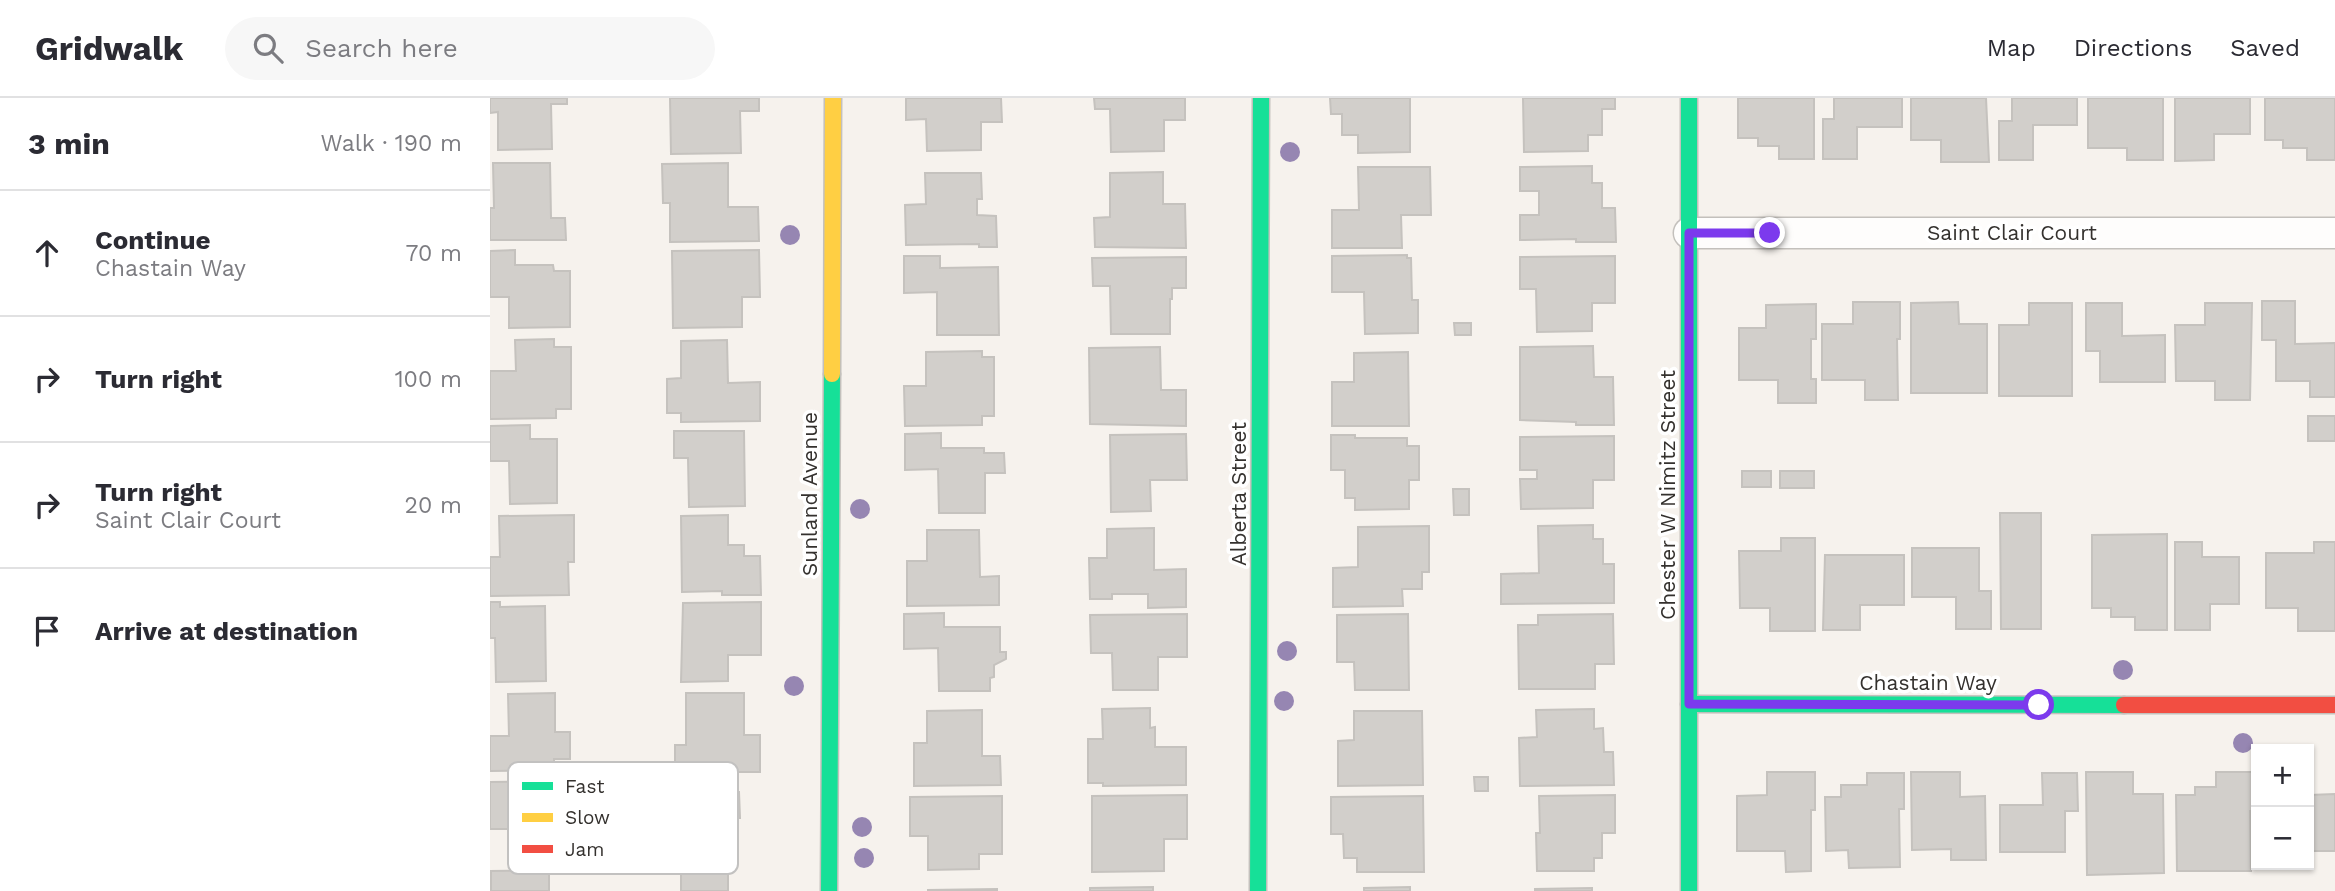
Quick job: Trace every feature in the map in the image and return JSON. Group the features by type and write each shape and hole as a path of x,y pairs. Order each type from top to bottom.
{"street":[{"name":"Sunland Avenue","path":"829,891 833,98"},
{"name":"Alberta Street","path":"1258,891 1261,98"},
{"name":"Chester W Nimitz Street","path":"1689,98 1689,891"},
{"name":"Saint Clair Court","path":"1689,233 2335,233"},
{"name":"Chastain Way","path":"1689,704 2335,705"}],"building":[{"path":"490,98 567,98 567,104 551,104 552,149 498,150 498,112 490,113"},
{"path":"670,98 759,98 759,111 740,111 741,153 671,154"},
{"path":"906,98 1001,98 1002,122 981,122 981,150 927,151 926,119 906,120"},
{"path":"1094,98 1185,98 1185,120 1164,120 1164,151 1111,152 1110,109 1095,109"},
{"path":"1330,98 1410,98 1410,152 1358,153 1358,135 1342,135 1342,114 1331,114"},
{"path":"1523,98 1615,98 1615,109 1602,109 1602,135 1588,135 1588,151 1524,152"},
{"path":"1738,98 1814,98 1814,159 1779,159 1779,146 1758,146 1758,138 1738,138"},
{"path":"1834,98 1902,98 1902,127 1857,127 1857,159 1823,159 1823,119 1834,119"},
{"path":"1911,98 1986,98 1989,162 1941,162 1941,140 1911,140"},
{"path":"2012,98 2077,98 2077,125 2033,125 2033,160 1999,160 1999,121 2012,121"},
{"path":"2088,98 2163,98 2163,160 2127,160 2127,148 2088,148"},
{"path":"2175,98 2250,98 2250,134 2214,134 2214,160 2175,161"},
{"path":"2265,98 2335,98 2335,160 2307,160 2307,148 2283,148 2283,140 2265,140"},
{"path":"493,163 550,163 551,218 565,218 566,240 490,240 490,208 494,208"},
{"path":"728,163 728,207 758,207 759,241 670,242 670,203 663,203 662,164"},
{"path":"1592,166 1592,183 1602,183 1602,208 1615,208 1616,242 1576,242 1576,239 1520,240 1520,215 1539,215 1539,191 1520,191 1520,167"},
{"path":"1358,167 1430,167 1431,215 1401,215 1402,248 1332,248 1332,210 1359,210"},
{"path":"1163,172 1163,204 1185,204 1186,248 1095,247 1094,218 1110,217 1110,173"},
{"path":"925,173 981,173 982,199 977,199 977,215 996,216 997,247 979,247 979,244 906,245 905,205 926,204"},
{"path":"515,250 515,265 553,265 554,271 570,271 570,327 509,328 509,297 490,297 490,251"},
{"path":"759,250 760,297 742,297 742,327 673,328 672,251"},
{"path":"1407,255 1407,258 1411,258 1412,300 1418,300 1418,333 1365,334 1364,292 1332,292 1332,256"},
{"path":"904,256 940,256 940,268 998,267 999,335 937,335 937,292 904,293"},
{"path":"1615,256 1615,303 1592,303 1592,331 1537,332 1536,289 1520,289 1520,257"},
{"path":"1186,257 1186,288 1172,288 1170,334 1111,334 1110,286 1093,286 1092,258"},
{"path":"2262,301 2295,301 2295,344 2335,343 2335,397 2310,397 2310,381 2276,381 2276,340 2262,340"},
{"path":"1853,302 1900,302 1900,339 1897,339 1898,400 1865,400 1865,380 1822,380 1822,324 1853,324"},
{"path":"1958,302 1959,324 1987,324 1987,393 1911,393 1911,303"},
{"path":"2029,303 2072,303 2072,396 1999,396 1999,325 2029,325"},
{"path":"2086,303 2122,303 2122,336 2165,335 2165,382 2100,382 2100,351 2086,351"},
{"path":"2205,303 2252,303 2250,400 2215,400 2215,381 2176,381 2175,325 2205,325"},
{"path":"1816,304 1816,339 1811,339 1811,379 1816,379 1816,403 1778,403 1778,380 1739,380 1739,328 1766,328 1766,305"},
{"path":"1454,323 1471,323 1471,335 1455,335"},
{"path":"554,339 554,347 571,347 571,409 556,409 556,418 490,419 490,371 516,371 515,340"},
{"path":"727,340 728,383 760,382 760,421 681,422 681,413 667,413 667,379 681,378 681,341"},
{"path":"1593,346 1594,377 1613,377 1614,425 1520,420 1520,347"},
{"path":"1160,347 1161,390 1186,390 1186,426 1090,424 1089,348"},
{"path":"982,351 982,357 994,357 994,416 982,416 982,425 905,426 904,386 926,386 926,352"},
{"path":"1408,352 1409,426 1332,426 1332,382 1354,382 1354,353"},
{"path":"2308,416 2335,416 2335,441 2308,441"},
{"path":"530,425 530,439 557,439 557,503 510,504 509,461 490,461 490,426"},
{"path":"674,431 744,431 745,506 689,507 688,458 674,458"},
{"path":"941,433 941,448 984,448 984,453 1004,453 1005,473 985,473 985,513 939,513 938,469 905,470 905,434"},
{"path":"1186,434 1187,480 1150,480 1151,511 1111,512 1110,435"},
{"path":"1331,435 1407,438 1407,446 1419,446 1419,480 1409,480 1409,509 1355,510 1355,498 1345,498 1345,470 1331,470"},
{"path":"1614,436 1614,480 1593,480 1593,508 1521,509 1520,479 1537,479 1537,470 1520,470 1520,437"},
{"path":"1742,471 1771,471 1771,487 1742,487"},
{"path":"1780,471 1814,471 1814,488 1780,488"},
{"path":"1453,489 1469,489 1469,515 1454,515"},
{"path":"2000,513 2041,513 2041,629 2001,629"},
{"path":"574,515 574,562 568,562 569,595 490,596 490,557 500,557 499,516"},
{"path":"728,515 728,545 744,545 744,556 760,556 761,595 722,595 722,591 682,592 681,516"},
{"path":"1593,525 1593,539 1603,539 1603,564 1614,564 1614,603 1501,604 1501,574 1539,573 1538,526"},
{"path":"1429,526 1429,572 1422,572 1422,589 1402,589 1403,606 1333,607 1333,568 1358,567 1358,527"},
{"path":"1154,528 1154,570 1186,569 1186,607 1148,608 1148,594 1112,594 1112,599 1090,599 1089,558 1107,558 1107,529"},
{"path":"927,530 979,530 980,577 999,576 999,605 907,606 907,561 927,561"},
{"path":"2167,534 2167,630 2135,630 2135,617 2111,617 2111,608 2092,608 2092,535"},
{"path":"1781,538 1815,538 1815,631 1770,631 1770,608 1740,608 1739,551 1781,551"},
{"path":"2175,542 2202,542 2202,557 2239,557 2239,604 2210,604 2210,630 2175,630"},
{"path":"2314,542 2335,542 2335,631 2298,631 2298,608 2266,608 2266,553 2314,553"},
{"path":"1912,548 1979,548 1979,591 1991,591 1991,629 1956,629 1956,597 1912,597"},
{"path":"1825,555 1904,555 1904,605 1860,605 1860,630 1823,630"},
{"path":"490,602 500,602 500,607 545,606 546,681 496,682 495,638 490,638"},
{"path":"761,602 761,655 728,655 728,681 681,682 683,603"},
{"path":"944,613 944,627 1000,627 1000,652 1006,652 1006,659 994,665 990,691 939,691 938,648 904,649 904,614"},
{"path":"1187,614 1187,657 1158,657 1158,690 1113,690 1112,653 1091,653 1090,615"},
{"path":"1408,614 1409,690 1355,690 1354,662 1337,662 1337,615"},
{"path":"1613,614 1614,664 1595,664 1595,689 1519,689 1518,625 1538,625 1538,615"},
{"path":"555,693 555,732 570,732 570,759 554,759 554,762 508,762 508,771 490,771 490,736 509,736 508,694"},
{"path":"686,693 744,693 744,735 760,735 760,772 738,772 738,762 675,762 675,745 686,745"},
{"path":"1150,708 1150,728 1155,727 1155,747 1186,747 1186,785 1103,786 1103,783 1088,783 1088,739 1103,739 1102,709"},
{"path":"1594,709 1594,729 1603,728 1604,752 1613,752 1614,785 1520,786 1519,738 1537,737 1536,710"},
{"path":"982,710 982,756 1000,756 1001,785 914,786 914,743 927,743 927,711"},
{"path":"1354,711 1422,711 1423,785 1338,786 1338,741 1354,740"},
{"path":"1767,772 1815,772 1815,810 1811,810 1811,871 1786,872 1785,851 1737,851 1737,796 1767,795"},
{"path":"1911,772 1960,772 1960,797 1985,796 1986,860 1951,860 1951,849 1912,850"},
{"path":"2086,772 2133,772 2133,794 2163,794 2164,873 2087,875"},
{"path":"2216,772 2251,772 2251,871 2177,871 2176,795 2195,795 2195,787 2216,787"},
{"path":"1867,773 1904,773 1904,809 1899,809 1900,867 1849,868 1848,850 1826,851 1825,797 1841,797 1841,785 1867,785"},
{"path":"2042,773 2077,773 2078,811 2065,811 2065,852 2000,852 2000,805 2043,805"},
{"path":"1474,777 1488,777 1488,791 1475,791"},
{"path":"490,782 508,782 508,829 490,829"},
{"path":"739,792 740,818 738,818"},
{"path":"2335,794 2335,851 2314,851 2314,795"},
{"path":"1187,795 1187,839 1164,839 1164,871 1092,872 1092,796"},
{"path":"1615,795 1615,833 1602,833 1602,858 1594,858 1594,871 1537,871 1539,796"},
{"path":"1002,796 1002,854 979,854 979,869 928,870 928,836 910,836 910,797"},
{"path":"1423,796 1424,872 1357,872 1357,858 1344,858 1343,834 1331,834 1331,797"},
{"path":"491,871 508,871 508,874 549,874 549,891 491,891"},
{"path":"681,874 728,874 728,891 681,891"},
{"path":"1153,887 1153,891 1090,891 1090,888"},
{"path":"1410,887 1410,891 1364,891 1364,888"},
{"path":"1592,888 1592,891 1535,891 1535,889"},
{"path":"928,890 997,891 928,891"}],"traffic: fast":[{"path":"1258,891 1261,98"},
{"path":"1689,98 1689,891"},
{"path":"829,891 832,374"},
{"path":"1689,704 2124,705"}],"traffic: slow":[{"path":"832,374 833,98"}],"traffic: jam":[{"path":"2124,705 2335,705"}],"route":[{"path":"1770,233 1689,233 1689,704 2039,705"}]}
